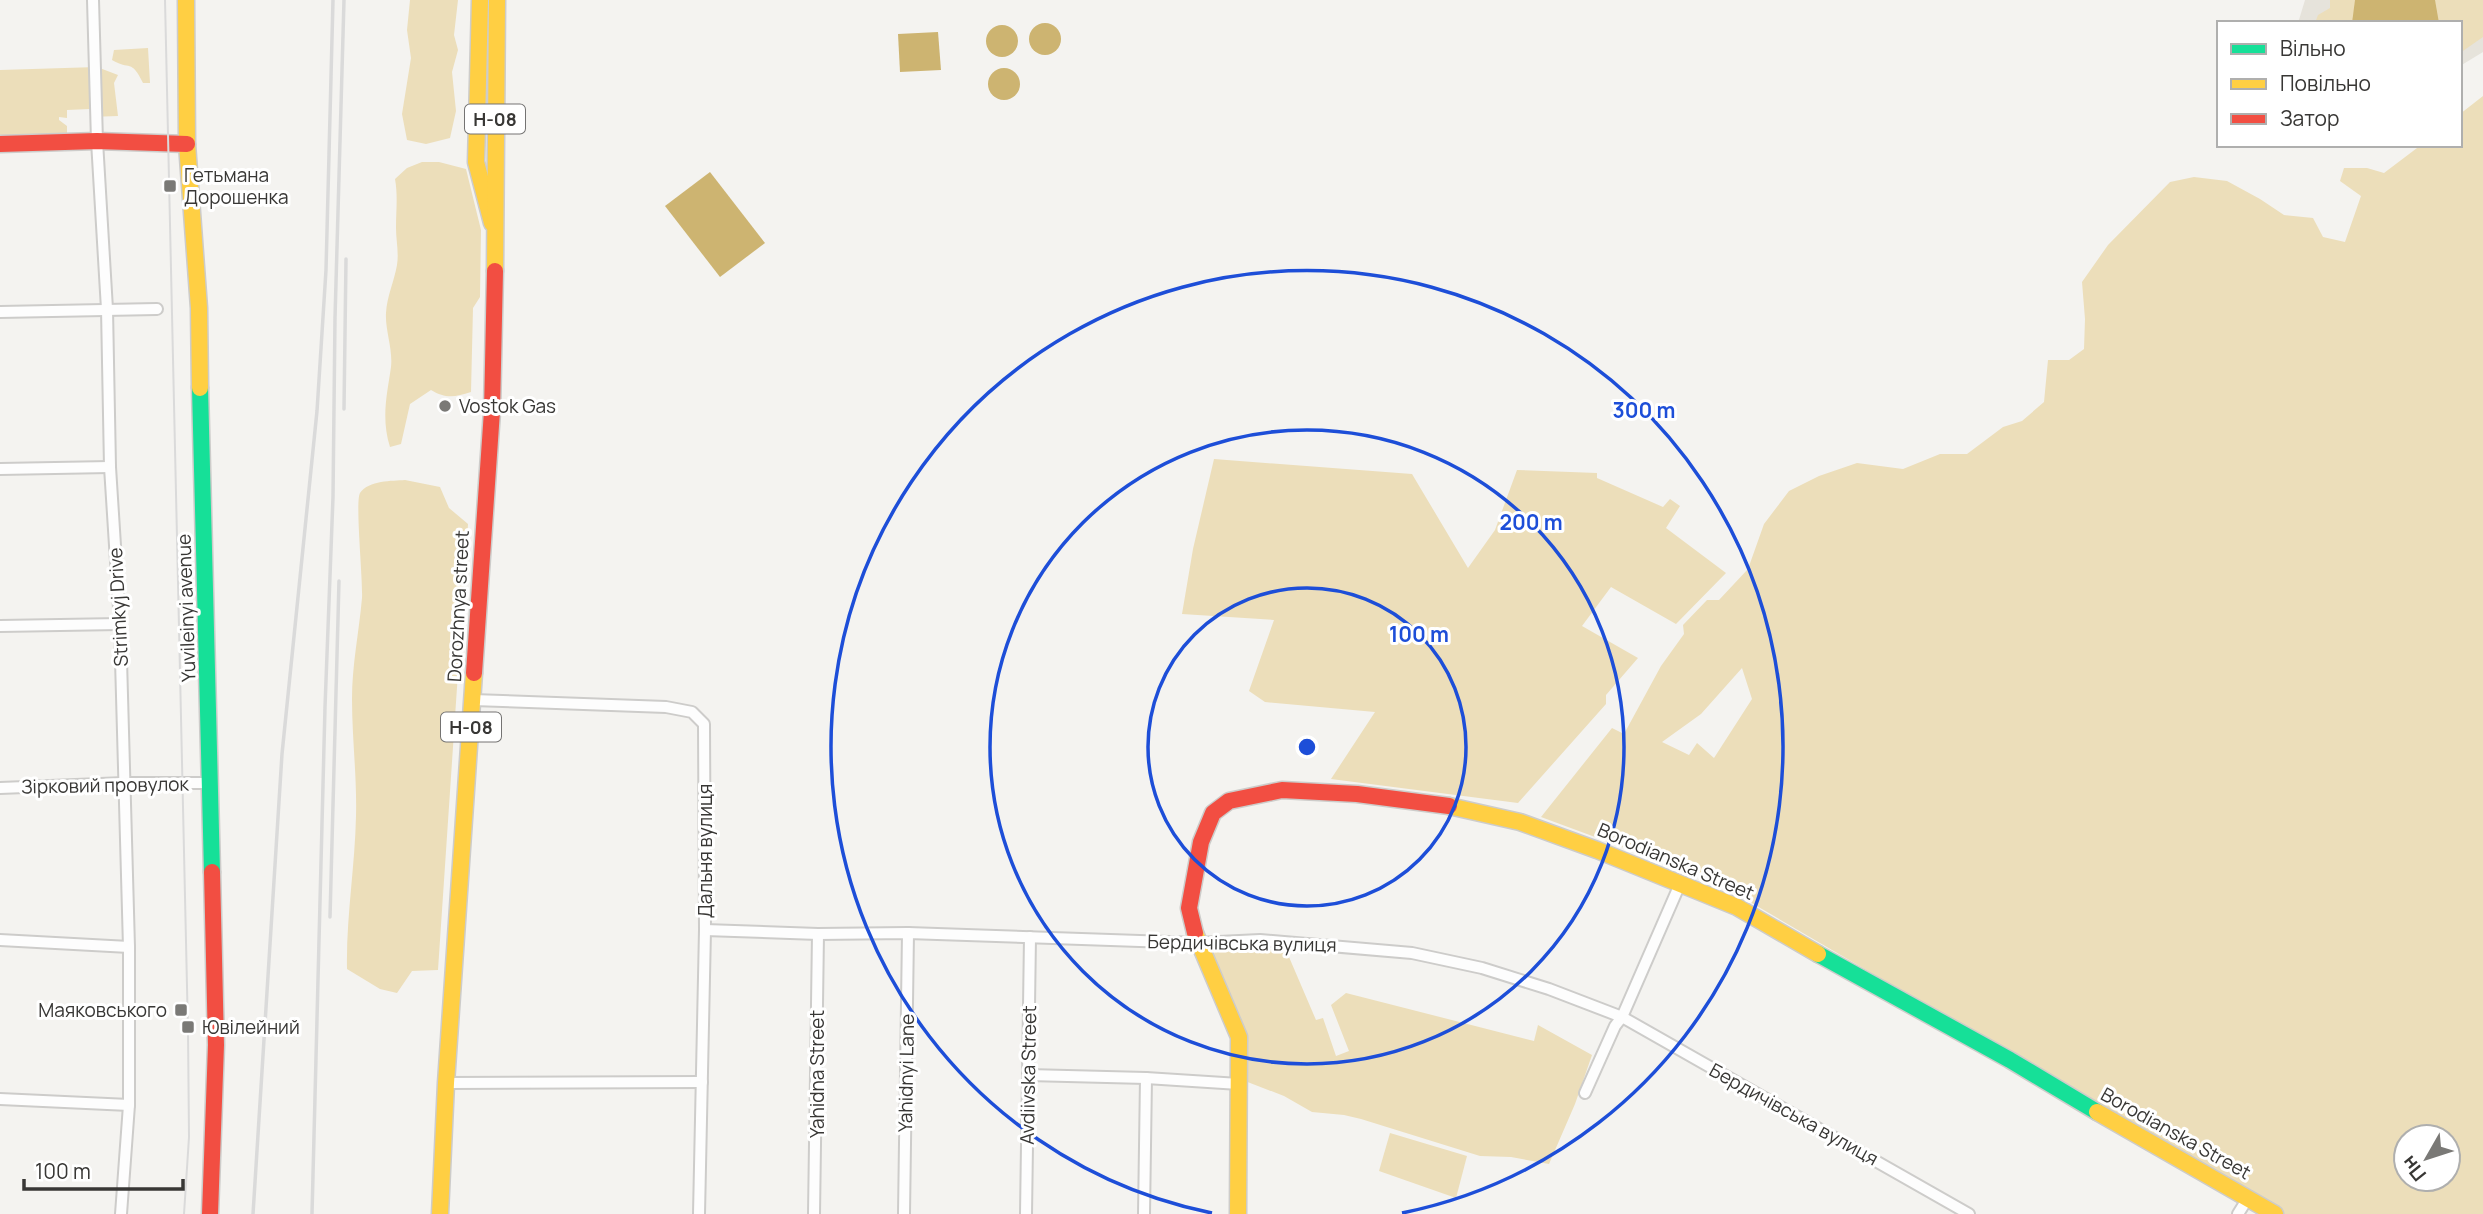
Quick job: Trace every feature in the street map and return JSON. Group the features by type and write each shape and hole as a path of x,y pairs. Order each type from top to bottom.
{"main road":[{"name":"Yuvileinyi avenue","path":"186,0 187,144 199,308 201,466 211,764 216,1045 210,1214"},
{"path":"480,0 476,162 496,239"},
{"name":"Dorozhnya street","path":"440,1214 446,1083 492,411 497,0"},
{"path":"0,144 97,141 187,144"},
{"name":"Borodianska Street","path":"1238,1214 1239,1037 1198,943 1189,908 1201,842 1213,813 1229,801 1282,790 1357,793 1447,806 1520,822 1737,907 1885,993 2010,1060 2274,1214"}],"street":[{"name":"Strimkyj Drive","path":"93,0 97,141 107,309 110,467 120,625 129,947 129,1105 121,1214"},
{"path":"0,312 157,309"},
{"path":"0,469 110,467"},
{"path":"0,626 120,625"},
{"name":"Дальня вулиця","path":"473,700 666,707 692,712 704,724 705,930 699,1214"},
{"name":"Зірковий провулок","path":"0,788 210,783"},
{"path":"1584,1093 1615,1026 1622,1017 1679,884"},
{"name":"Бердичівська вулиця","path":"705,930 818,934 908,933 1198,943 1260,940 1412,953 1482,968 1549,989 1622,1017 1969,1214"},
{"name":"Yahidnyi Lane","path":"904,1214 908,933"},
{"name":"Yahidna Street","path":"814,1214 818,934"},
{"name":"Avdiivska Street","path":"1026,1214 1030,937"},
{"path":"0,940 129,947"},
{"path":"1028,1075 1240,1084"},
{"path":"1144,1214 1146,1078"},
{"path":"446,1083 702,1082"},
{"path":"0,1099 129,1105"},
{"path":"2238,1214 2248,1198"}],"shaded area":[{"path":"410,0 458,0 454,35 458,50 452,72 456,111 450,138 426,144 407,140 402,114 411,58 407,30"},
{"path":"2305,0 2483,0 2483,52 2462,65 2462,21 2299,21"},
{"path":"2330,0 2483,0 2483,37 2462,52 2462,21 2316,21 2318,15 2330,8"},
{"path":"2355,0 2435,0 2439,21 2352,21"},
{"path":"1045,23 1056,28 1061,39 1056,50 1045,55 1034,50 1029,39 1034,28"},
{"path":"1002,25 1013,30 1018,41 1013,52 1002,57 991,52 986,41 991,30"},
{"path":"938,32 941,70 900,72 898,34"},
{"path":"148,48 150,83 143,83 133,68 112,60 114,50"},
{"path":"97,67 118,75 114,83 118,116 90,117 90,109 67,110 67,118 59,117 59,120 67,126 67,135 0,137 0,70"},
{"path":"1004,68 1015,73 1020,84 1015,95 1004,100 993,95 988,84 993,73"},
{"path":"2483,96 2483,1214 2284,1214 1714,881 1541,817 1612,728 1624,734 1661,666 1684,634 1683,625 1707,600 1719,600 1748,569 1764,524 1789,491 1819,476 1857,463 1903,469 1940,454 1967,454 2003,427 2022,421 2044,402 2048,360 2069,360 2084,349 2082,282 2108,245 2170,182 2194,177 2227,181 2284,215 2313,218 2323,237 2345,242 2361,196 2340,181 2344,168 2367,168 2384,173 2418,147 2462,147 2462,112","holes":["1742,668 1752,699 1714,758 1697,743 1689,755 1662,742 1701,714"]},
{"path":"422,162 439,162 466,169 481,230 480,297 473,308 471,392 451,396 431,390 410,404 401,444 390,447 385,416 391,367 386,313 398,260 395,179 407,168"},
{"path":"710,172 765,243 720,277 665,206"},
{"path":"1214,459 1412,474 1468,568 1495,530 1517,470 1597,473 1597,478 1663,507 1670,499 1680,506 1666,528 1726,573 1676,624 1611,587 1582,626 1638,658 1606,695 1606,704 1518,803 1331,779 1375,712 1265,702 1249,691 1274,620 1182,614 1193,549"},
{"path":"405,480 440,487 449,508 468,524 438,970 412,971 397,993 380,989 347,969 347,950 356,816 352,686 362,598 359,499 360,493 369,486"},
{"path":"1240,948 1286,950 1316,1020 1323,1018 1336,1056 1349,1051 1331,1005 1346,993 1534,1041 1538,1025 1592,1055 1575,1104 1549,1164 1511,1157 1480,1156 1361,1119 1312,1112 1284,1096 1245,1081 1213,957 1215,951"},
{"path":"1390,1133 1467,1156 1456,1198 1379,1171"}],"tram line":[{"path":"165,0 188,1031 189,1137 184,1214"}],"railway":[{"path":"253,1214 282,754 317,411 326,270 333,0"},
{"path":"312,1214 344,0"},
{"path":"344,409 346,259"},
{"path":"330,917 339,581"}],"traffic: fast":[{"path":"200,388 212,872"},
{"path":"1818,954 2010,1060 2097,1112"}],"traffic: slow":[{"path":"186,0 187,144 199,308 200,388"},
{"path":"480,0 476,162 492,223"},
{"path":"495,271 497,0"},
{"path":"440,1214 446,1083 474,673"},
{"path":"1449,806 1520,822 1597,850 1737,907 1818,954"},
{"path":"1195,933 1239,1037 1238,1214"},
{"path":"2097,1112 2275,1214"}],"traffic: jam":[{"path":"0,144 97,141 187,144"},
{"path":"474,673 492,411 495,271"},
{"path":"1195,933 1189,908 1201,842 1213,813 1229,801 1282,790 1357,794 1449,806"},
{"path":"210,1214 216,1045 212,872"}],"place":[{"name":"Гетьмана Дорошенка","path":"170,186"},
{"name":"Vostok Gas","path":"445,406"},
{"name":"Маяковського","path":"181,1010"},
{"name":"Ювілейний","path":"188,1027"}]}
